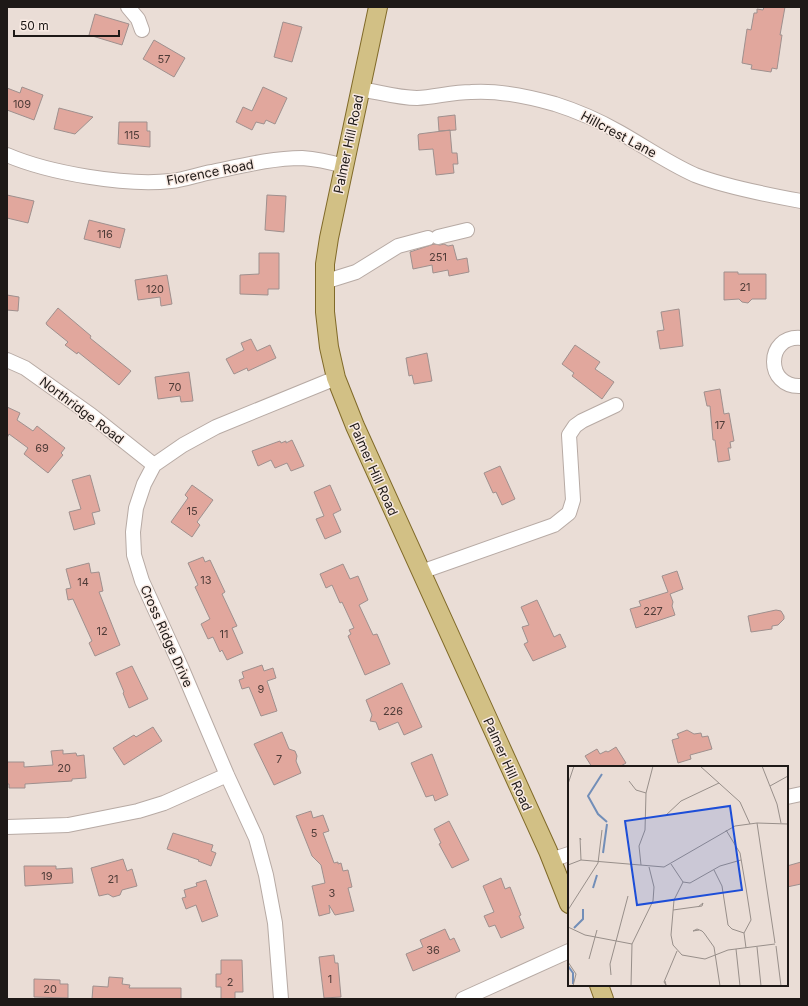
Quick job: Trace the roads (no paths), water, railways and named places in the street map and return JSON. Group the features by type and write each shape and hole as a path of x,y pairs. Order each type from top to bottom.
{"main road":[{"name":"Palmer Hill Road","path":"378,7 329,238 324,282 325,312 329,347 336,378 355,426 551,860 568,902"},
{"path":"599,986 604,999"}],"street":[{"path":"128,7 138,19 142,30"},
{"name":"Hillcrest Lane","path":"360,89 416,98 482,92 518,96 554,104 584,114 618,131 659,156 695,175 724,184 801,200"},
{"name":"Florence Road","path":"7,155 20,161 66,172 117,180 145,182 172,181 281,159 303,158 326,161 344,166"},
{"path":"324,282 356,272 398,246 467,230"},
{"path":"801,338 789,339 781,344 776,351 774,360 775,369 782,380 789,384 801,386"},
{"name":"Northridge Road","path":"7,360 25,368 37,376 91,415 154,465"},
{"name":"Cross Ridge Drive","path":"281,999 275,923 266,875 256,838 142,581 134,555 133,532 136,508 144,484 154,465 183,445 216,427 336,378"},
{"path":"421,572 554,525 569,514 573,500 569,435 575,426 582,421 616,405"},
{"path":"7,827 68,825 138,811 164,803 227,775"},
{"path":"788,797 801,794"},
{"path":"551,860 568,854"},
{"path":"463,999 568,951"}]}
